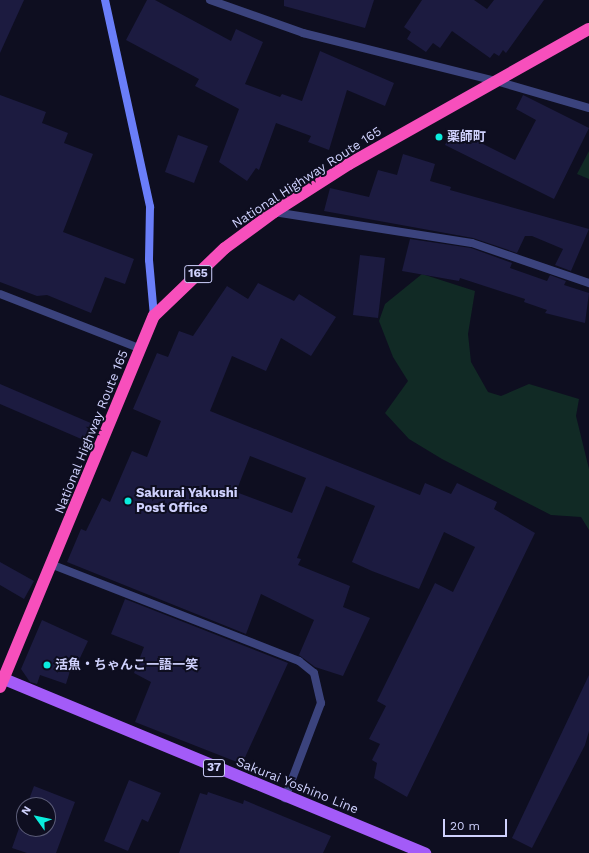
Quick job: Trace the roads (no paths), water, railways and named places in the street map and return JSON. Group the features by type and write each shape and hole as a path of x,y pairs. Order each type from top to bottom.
{"highway":[{"name":"National Highway Route 165","path":"1,681 53,565 154,316 225,248 274,212 349,164 589,29"}],"main road":[{"name":"Sakurai Yoshino Line","path":"1,681 285,798 425,853"}],"street":[{"path":"105,0 150,207 149,266 154,316"},
{"path":"210,0 303,33 496,81 589,108"},
{"path":"274,212 472,242 589,283"},
{"path":"0,294 141,349"},
{"path":"53,565 299,661 314,673 321,703 285,798"}],"place":[{"name":"薬師町","path":"439,137"},
{"name":"Sakurai Yakushi Post Office","path":"128,501"},
{"name":"活魚・ちゃんこ一語一笑","path":"47,665"}]}
